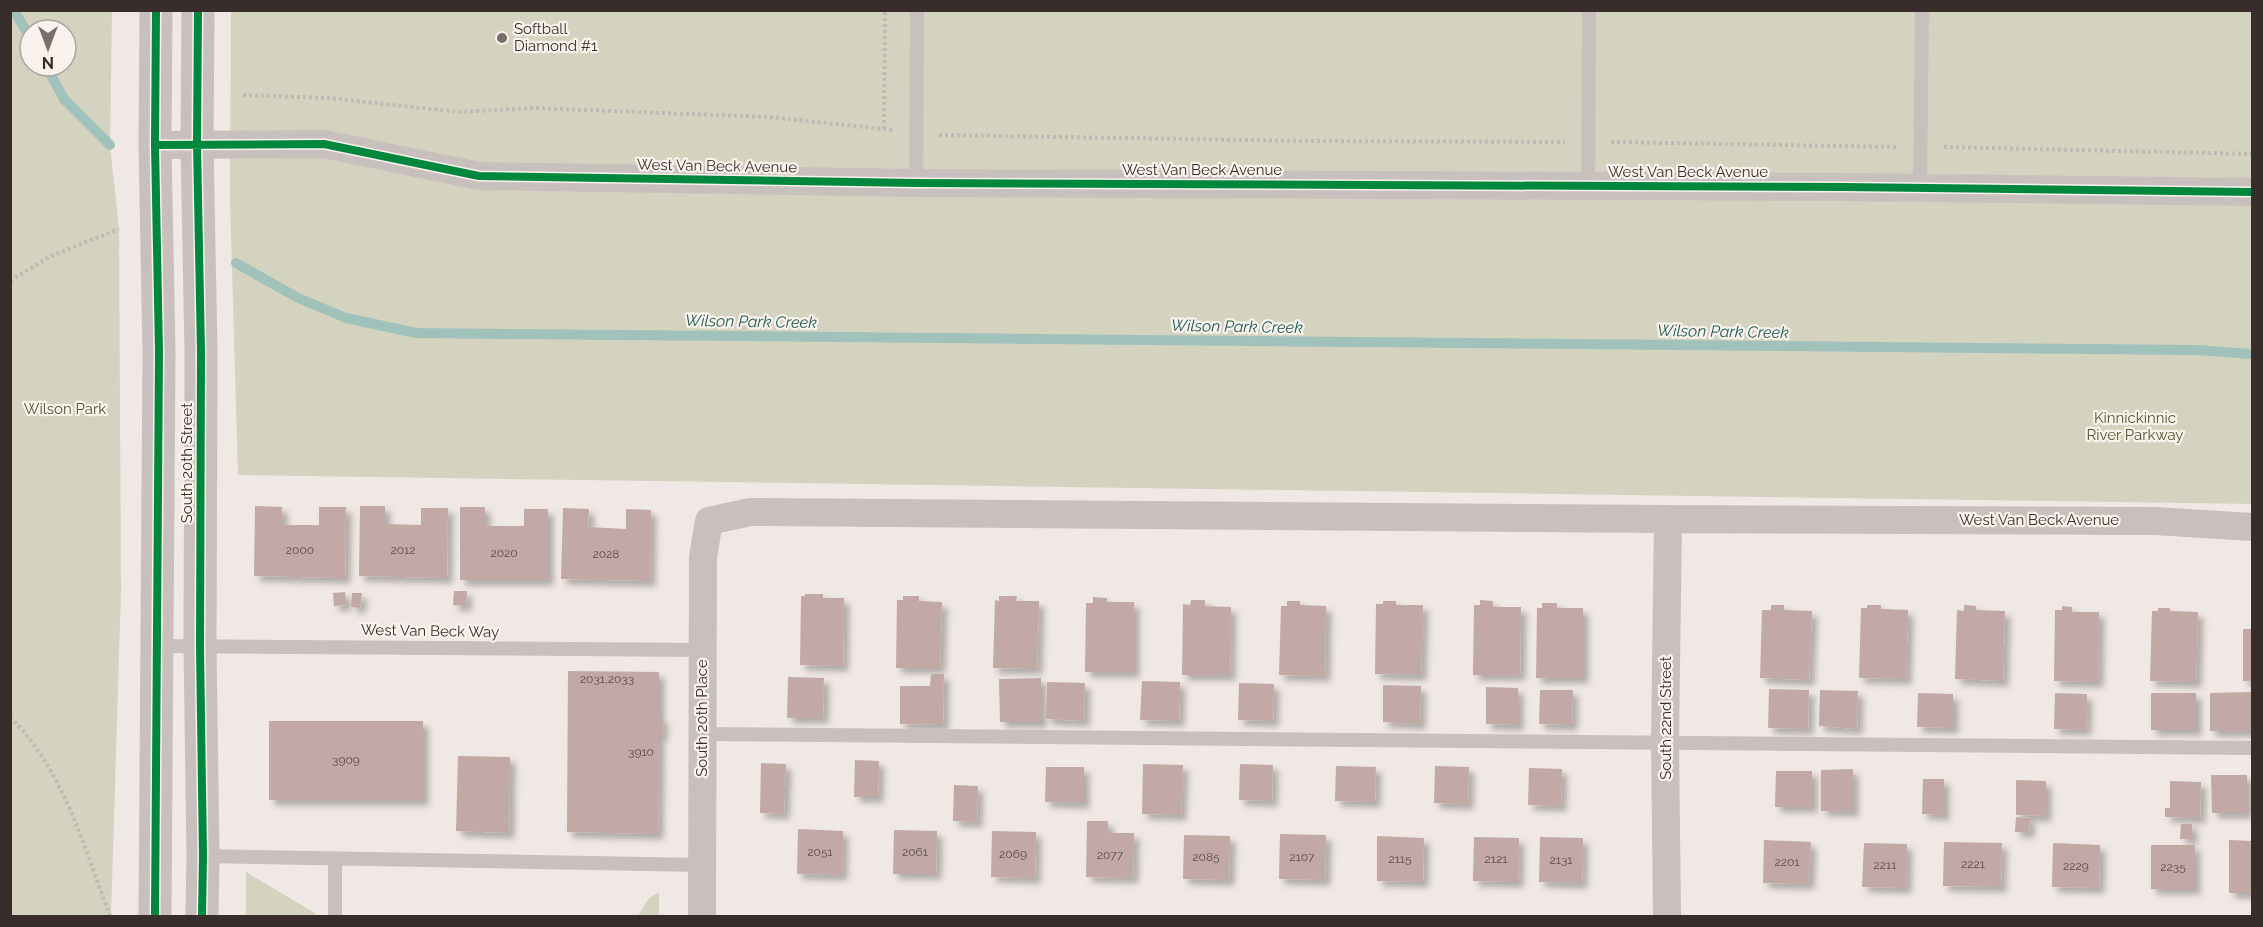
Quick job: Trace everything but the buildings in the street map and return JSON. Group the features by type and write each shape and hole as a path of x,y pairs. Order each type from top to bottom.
{"street":[{"name":"South 20th Street","path":"155,916 159,352 158,181 155,145 156,10"},
{"name":"South 20th Street","path":"198,10 202,916"},
{"name":"West Van Beck Avenue","path":"155,145 324,144 479,176 916,183 1588,185 2253,192"},
{"name":"West Van Beck Avenue","path":"709,520 750,512 2155,520 2253,527"},
{"name":"South 22nd Street","path":"1667,916 1665,742 1668,519"},
{"name":"South 20th Place","path":"702,916 703,557 709,520"}],"lane":[{"path":"916,183 917,10"},
{"path":"1588,10 1588,185"},
{"path":"1920,188 1922,10"},
{"name":"West Van Beck Way","path":"157,646 702,650"},
{"path":"702,734 2253,748"},
{"path":"203,856 701,865"},
{"path":"335,858 335,916"}],"path":[{"path":"884,129 885,10"},
{"path":"243,95 329,98 459,112 533,108 768,117 941,135 1128,139 1588,142 2253,154"},
{"path":"10,281 51,256 119,229"},
{"path":"10,717 23,729 64,793 110,916"}],"green space":[{"name":"Wilson Park","path":"10,11 112,11 110,145 119,229 121,590 111,916 11,916"},
{"name":"Kinnickinnic River Parkway","path":"231,11 2252,11 2252,504 238,475 230,199"},
{"path":"246,872 315,913 315,916 246,916"},
{"path":"659,892 659,916 638,916 649,898"}],"waterway":[{"name":"Wilson Park Creek","path":"14,10 19,18"},
{"name":"Wilson Park Creek","path":"53,78 64,99 110,145"},
{"name":"Wilson Park Creek","path":"236,263 298,298 346,318 416,333 2196,350 2252,354"}],"cycle path":[{"path":"155,916 159,352 155,145 156,10"},
{"path":"198,10 202,916"},
{"path":"155,145 324,144 479,176 916,183 1843,187 2252,192"}],"place":[{"name":"Softball Diamond #1","path":"502,38"}]}
